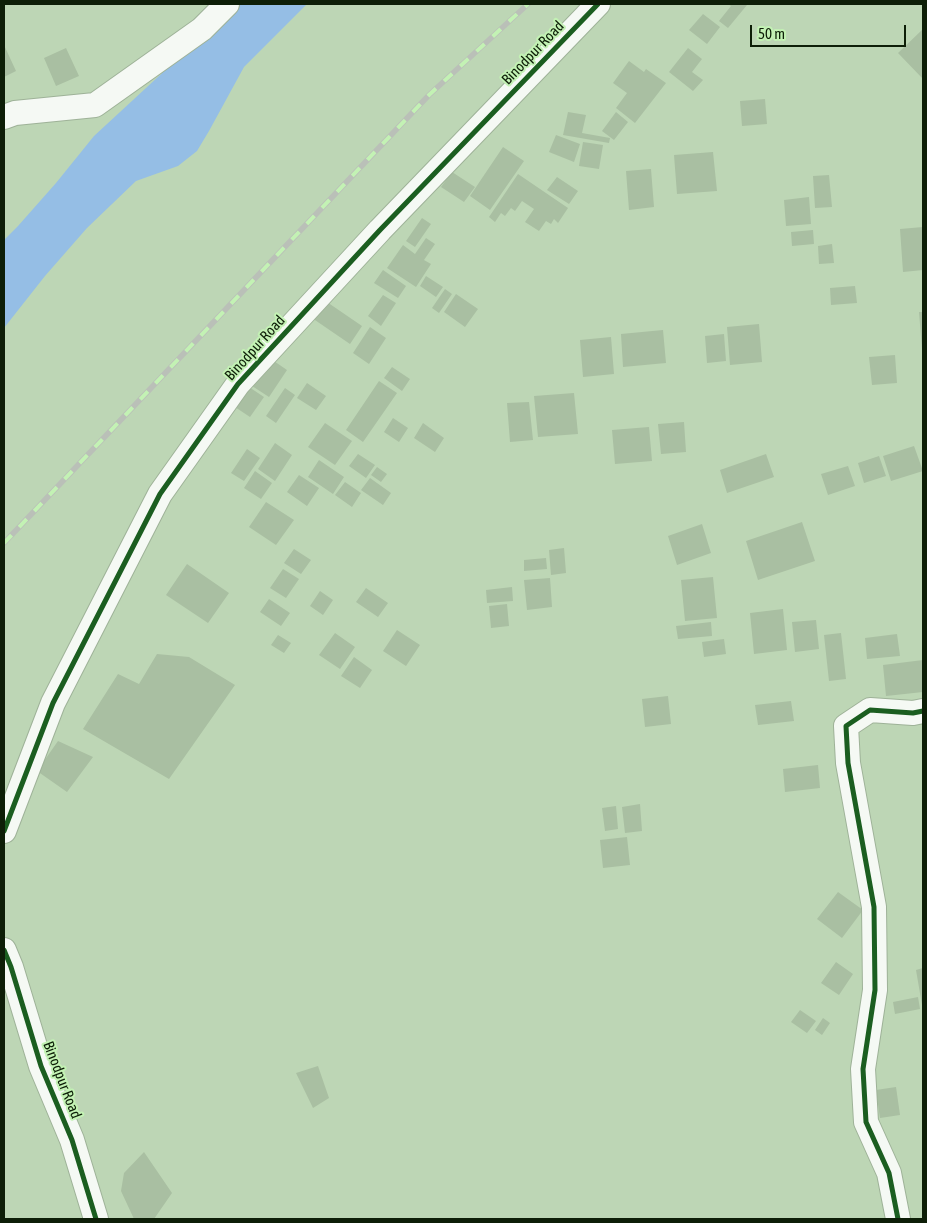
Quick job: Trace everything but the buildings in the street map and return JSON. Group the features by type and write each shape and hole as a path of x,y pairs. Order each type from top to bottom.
{"street":[{"path":"4,117 15,113 95,105 202,29 226,4"},
{"name":"Binodpur Road","path":"4,831 53,703 160,494 238,384 380,230 598,4"},
{"path":"898,1219 889,1173 866,1122 863,1069 876,990 874,908 848,763 846,726 870,710 913,713 923,711"},
{"name":"Binodpur Road","path":"4,950 11,967 41,1066 72,1140 96,1219"}],"water":[{"path":"237,4 307,4 244,67 197,151 178,166 136,181 87,228 45,276 4,328 4,240 56,183 94,136"}],"railway":[{"path":"4,543 429,95 528,4"}],"cycle path":[{"path":"4,831 53,703 160,494 238,384 380,230 598,4"},
{"path":"898,1219 889,1173 866,1122 863,1069 875,990 874,907 848,763 846,726 870,710 913,713 923,711"},
{"path":"4,950 11,967 41,1066 72,1140 96,1219"}]}
